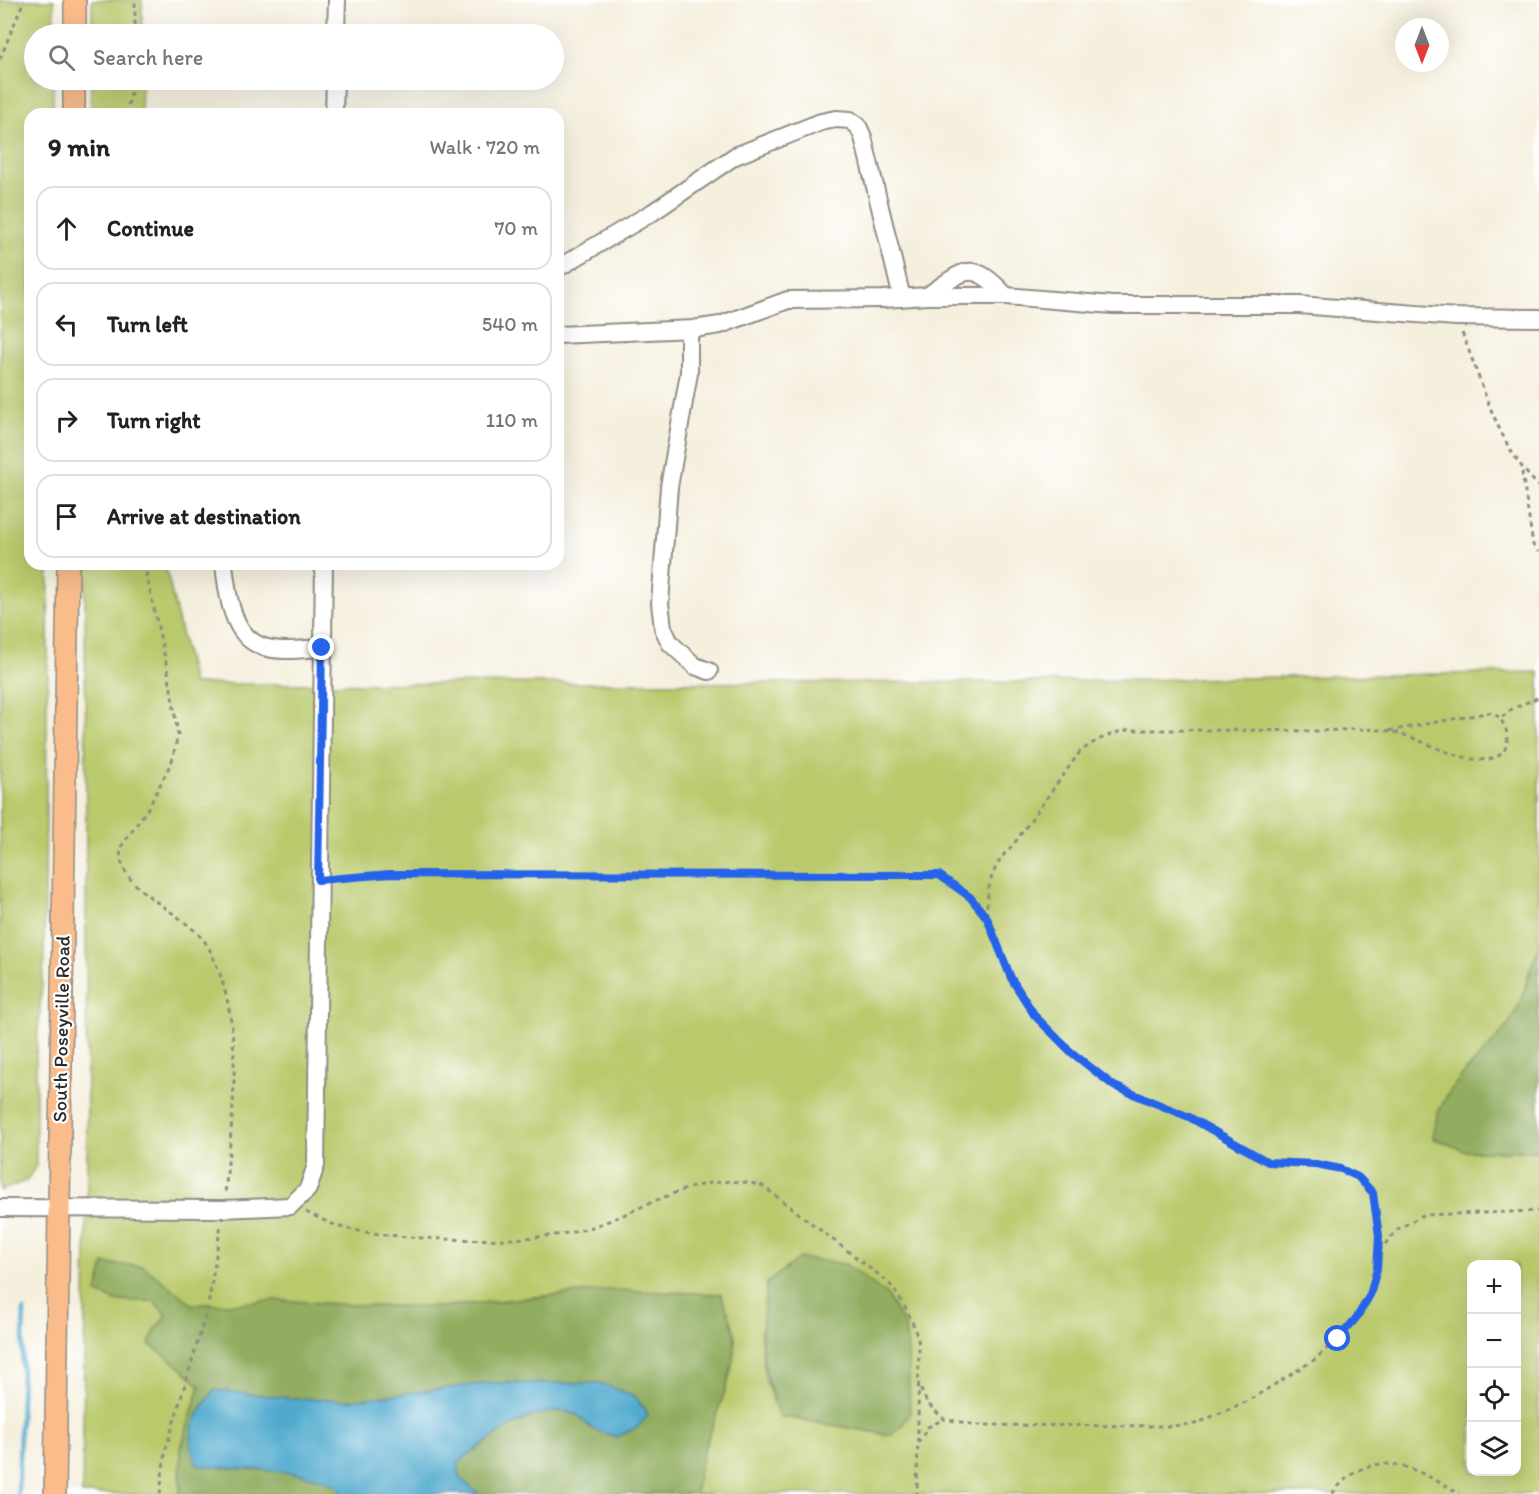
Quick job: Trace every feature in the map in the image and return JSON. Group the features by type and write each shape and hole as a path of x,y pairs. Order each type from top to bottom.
{"main road":[{"path":"75,0 75,24"},
{"path":"74,90 74,108"},
{"name":"South Poseyville Road","path":"54,1494 68,570"}],"street":[{"path":"336,0 336,24"},
{"path":"334,90 334,108"},
{"path":"564,264 652,212 735,156 821,122 850,120 858,126 863,137 902,298"},
{"path":"927,296 959,274 971,271 985,275 1006,296"},
{"path":"564,335 689,330 720,325 788,300 927,296 1006,296 1113,305 1331,306 1456,317 1539,318"},
{"path":"689,330 689,373 669,487 660,603 663,628 670,644 695,666 709,671"},
{"path":"225,570 228,596 236,619 248,638 260,646 271,649 322,648"},
{"path":"0,1208 224,1209 290,1206 308,1189 316,1165 324,570"}],"path":[{"path":"0,60 24,0"},
{"path":"135,0 135,24"},
{"path":"128,108 132,90"},
{"path":"1456,317 1503,435 1522,470 1539,486"},
{"path":"1522,470 1533,545 1539,552"},
{"path":"145,570 169,676 178,735 172,761 150,805 121,847 120,855 127,878 192,926 211,951 230,1011 235,1061 224,1209 208,1307 165,1452 160,1494"},
{"path":"1502,717 1512,709 1539,697"},
{"path":"987,918 988,888 1000,857 1013,844 1079,753 1091,742 1128,730 1388,731 1475,713 1492,712 1502,717 1508,729 1507,743 1502,753 1490,759 1473,759 1388,731"},
{"path":"318,880 390,874 939,875 970,897 987,918 1011,978 1035,1016 1071,1052 1114,1086 1189,1117 1268,1162 1316,1164 1341,1169 1358,1177 1373,1193 1378,1214 1378,1252 1370,1295 1357,1317 1338,1339 1314,1360 1248,1401 1218,1415 1195,1424 1131,1427 977,1425 944,1419 927,1403 918,1383"},
{"path":"290,1206 346,1229 404,1237 543,1237 584,1230 682,1189 708,1182 744,1180 763,1186 888,1282 903,1301 914,1322 919,1344 917,1494"},
{"path":"1378,1252 1398,1229 1423,1215 1539,1211"},
{"path":"917,1443 928,1427 944,1419"},
{"path":"1332,1494 1351,1476 1366,1466 1382,1464 1414,1469 1460,1494"}],"green space":[{"path":"0,0 54,0 54,24 24,24 24,90 53,90 53,108 24,108 24,570 49,570 44,961 36,1054 36,1166 26,1181 0,1191"},
{"path":"92,0 142,0 142,24 92,24"},
{"path":"91,90 142,90 141,108 91,108"},
{"path":"85,570 166,570 193,684 1036,682 1539,672 1539,948 1508,1028 1466,1070 1467,1151 1539,1151 1539,1494 696,1494 697,1470 726,1387 554,1295 442,1307 370,1306 200,1386 181,1448 180,1494 82,1494 87,1179","holes":["760,1331 891,1435 779,1416 765,1379"]},
{"path":"1539,948 1539,1151 1466,1151 1433,1138 1438,1114 1446,1097 1507,1026 1519,1006"},
{"path":"799,1258 845,1264 886,1294 905,1326 910,1414 900,1428 891,1435 779,1416 772,1397 762,1351 764,1303 767,1283"},
{"path":"104,1264 143,1266 192,1304 232,1304 275,1300 370,1306 441,1307 608,1290 721,1294 734,1331 733,1362 708,1437 698,1474 696,1494 180,1494 181,1448 200,1386 179,1366 149,1344 155,1330 167,1315 153,1301 116,1301 97,1293"}],"water":[{"path":"488,1383 600,1383 635,1396 648,1415 638,1427 617,1437 594,1430 577,1415 562,1411 547,1412 531,1417 498,1434 459,1462 459,1477 479,1494 344,1494 335,1485 319,1478 300,1474 197,1465 193,1454 191,1434 193,1425 215,1390 289,1398 351,1400"}],"waterway":[{"path":"18,1494 24,1310"}],"route":[{"path":"322,648 318,880 390,874 939,875 970,897 987,918 1011,978 1035,1016 1071,1052 1114,1086 1189,1117 1268,1162 1290,1165 1316,1164 1341,1169 1358,1177 1373,1193 1378,1214 1377,1269 1370,1295 1357,1317 1338,1339"}]}
